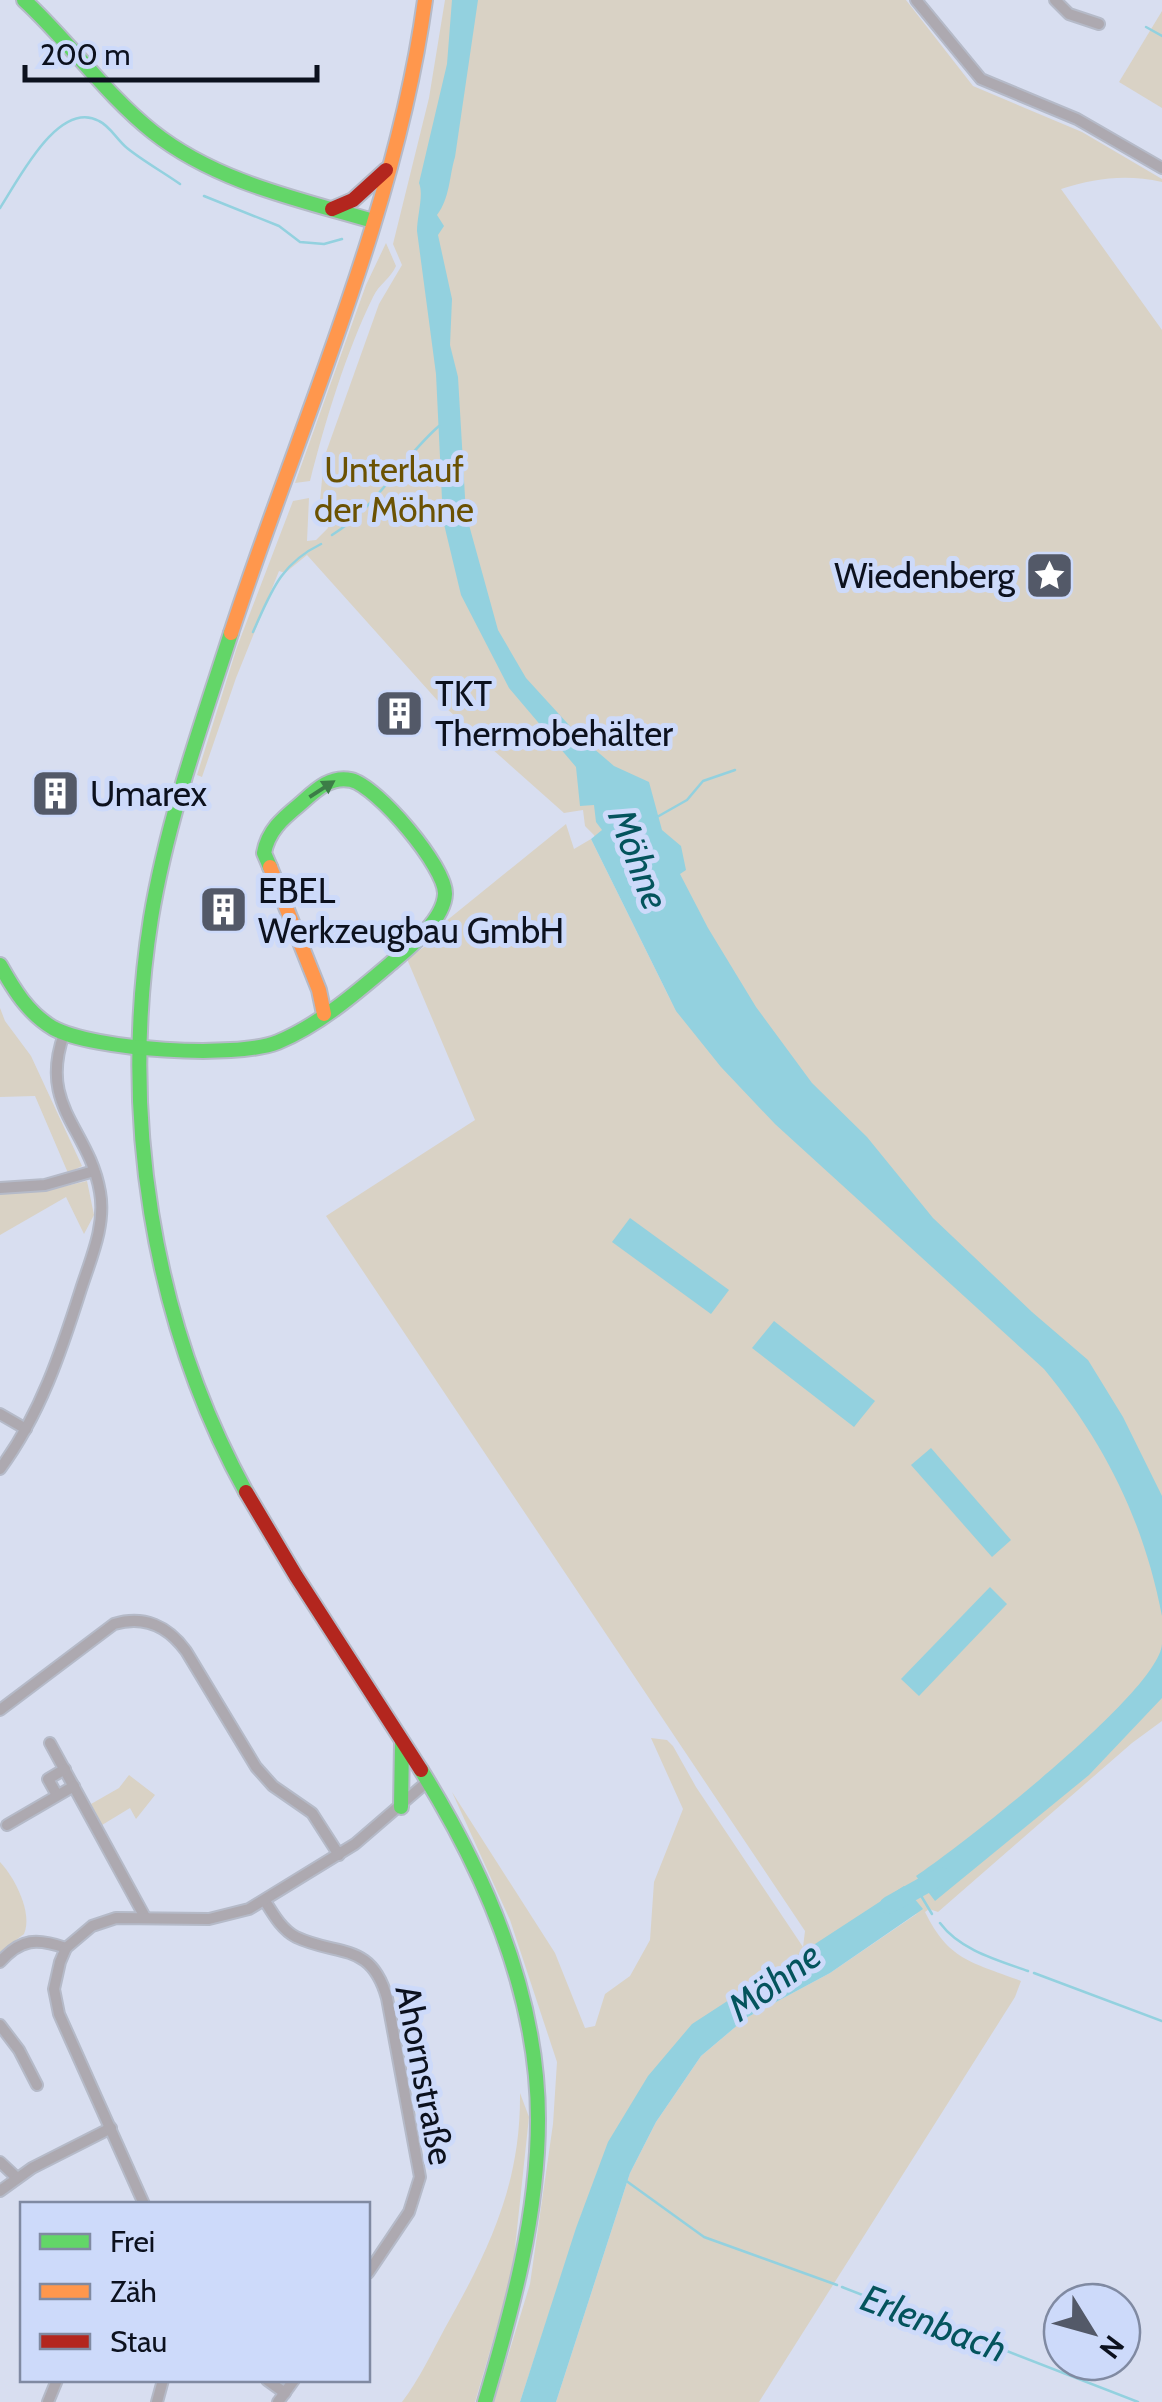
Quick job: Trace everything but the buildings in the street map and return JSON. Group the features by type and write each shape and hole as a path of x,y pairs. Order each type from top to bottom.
{"main road":[{"path":"24,0 71,44 132,111 176,148 246,184 372,221"},
{"path":"425,0 412,79 372,221 217,673 174,822 148,940 139,1108 148,1193 163,1275 188,1361 216,1433 254,1508 427,1782 476,1874 508,1951 524,2003 536,2075 538,2156 519,2281 486,2402"},
{"path":"332,209 353,200 387,170"},
{"path":"0,965 24,1006 41,1021 90,1042 226,1050 278,1042 324,1014 394,962 444,903 444,881 373,789 363,782 341,778 329,782 278,822 267,837 264,860 319,990 324,1014"},
{"path":"400,1807 402,1742"}],"street":[{"path":"916,0 981,80 1077,118 1162,168"},
{"path":"1056,0 1069,14 1099,24"},
{"path":"0,1469 26,1429 56,1362 98,1236 102,1204 94,1171 56,1086 56,1057 64,1034"},
{"path":"0,1188 44,1185 94,1171"},
{"path":"0,1414 26,1429"},
{"path":"0,1710 114,1624 134,1620 156,1624 186,1651 264,1777 312,1813 338,1855"},
{"path":"50,1743 144,1917"},
{"path":"57,1795 48,1779 65,1770"},
{"path":"143,2202 63,2026 56,2002 56,1976 66,1948 102,1921 144,1917 209,1919 249,1910 338,1855 427,1782"},
{"path":"7,1825 74,1786"},
{"name":"Ahornstraße","path":"265,1901 276,1919 296,1936 343,1949 366,1961 379,1976 387,1998 420,2178 409,2212 370,2271"},
{"path":"0,1962 15,1946 32,1940 66,1948"},
{"path":"0,2025 19,2050 36,2085"},
{"path":"0,2191 111,2128"},
{"path":"0,2162 17,2178"}],"green space":[{"name":"Unterlauf der Möhne","path":"445,0 906,0 973,86 1082,132 1162,179 1111,178 1061,189 1162,330 1162,1721 938,1912 925,1912 943,1941 964,1958 1021,1981 1015,1997 759,2402 556,2402 630,2173 656,2122 701,2056 746,2018 830,1973 918,1913 730,2007 582,2213 520,2402 494,2402 530,2284 553,2124 557,2062 510,1920 452,1792 555,1953 585,2028 595,2026 605,1994 630,1976 650,1940 654,1882 683,1809 651,1738 667,1740 673,1746 803,1947 805,1931 326,1216 475,1120 407,959 427,945 424,939 566,824 574,849 591,839 676,1011 594,835 585,826 583,810 564,813 437,700 307,555 285,573 279,571 202,777 197,775 237,647 293,501 309,498 307,541 316,540 328,528 320,501 324,458 379,304 402,265 393,244 429,98"},
{"path":"1162,11 1162,108 1119,82"},
{"path":"386,243 396,266 376,292 354,341 310,481 295,483 366,285"},
{"path":"0,1008 31,1056 82,1166 68,1173 35,1096 0,1097"},
{"path":"87,1181 94,1215 84,1234 66,1197 0,1235 0,1193 45,1191"},
{"path":"129,1775 155,1795 136,1819 130,1808 102,1825 91,1804 119,1788"},
{"path":"0,1862 21,1896 26,1926 24,1934 0,1952"},
{"path":"520,2093 529,2117 512,2276 475,2402 402,2402 461,2299 499,2215 515,2157"}],"water":[{"path":"452,0 478,0 455,157 447,194 437,215 444,226 438,235 452,299 450,345 458,377 466,514 498,630 526,678 578,735 614,766 649,782 662,830 681,846 686,870 680,874 708,928 756,1007 812,1083 867,1137 933,1218 1088,1360 1123,1417 1162,1496 1162,1616 1145,1548 1119,1485 1086,1426 1044,1369 775,1124 721,1067 676,1011 591,839 602,830 596,822 594,805 580,806 576,767 509,688 461,595 443,520 436,374 417,231 419,183 447,64"},
{"path":"630,1218 729,1290 711,1314 612,1242"},
{"path":"774,1321 875,1401 854,1427 752,1348"},
{"path":"931,1448 1011,1540 992,1557 911,1465"},
{"path":"990,1587 1007,1604 919,1696 901,1679"},
{"path":"1162,1644 1162,1698 1089,1775 935,1901 916,1876 1013,1802 1095,1730 1129,1696 1152,1666"},
{"path":"904,1886 923,1909 830,1973 746,2018 701,2056 656,2122 630,2173 556,2402 520,2402 608,2142 648,2076 692,2024"}],"waterway":[{"path":"1146,27 1162,36"},
{"path":"0,208 41,146 54,132 84,117 103,123 127,148 180,184"},
{"path":"204,196 279,226 300,242 324,244 342,239"},
{"path":"332,535 362,511 439,426"},
{"path":"253,632 286,570 321,544"},
{"path":"657,817 687,800 703,781 735,770"},
{"name":"Möhne","path":"889,1905 941,1876"},
{"path":"917,1889 932,1914"},
{"path":"940,1923 968,1947 1028,1971"},
{"path":"1034,1973 1162,2021"},
{"name":"Erlenbach","path":"625,2180 704,2237 837,2285"},
{"name":"Erlenbach","path":"842,2287 1138,2402"}],"traffic: fast":[{"path":"24,0 119,101 177,149 258,187 373,221"},
{"path":"231,633 186,774 158,882 142,992 139,1066 142,1140 166,1286 213,1426 246,1492"},
{"path":"0,965 36,1015 72,1036 165,1050 258,1047 308,1027 364,986 424,933 439,914 445,894 434,866 408,829 377,797 351,780 336,780 322,786 282,821 272,832 264,853 270,867"},
{"path":"401,1807 402,1743"},
{"path":"421,1770 466,1851 504,1937 529,2027 536,2073 534,2191 514,2298 485,2402"}],"traffic: slow":[{"path":"231,633 369,240 411,80 425,0"},
{"path":"270,867 319,990 324,1014"}],"traffic: jam":[{"path":"332,209 353,200 386,170"},
{"path":"246,1492 421,1770"}],"place":[{"name":"Wiedenberg","path":"1050,575"},
{"name":"TKT Thermobehälter","path":"400,713"},
{"name":"Umarex","path":"55,793"},
{"name":"EBEL Werkzeugbau GmbH","path":"223,910"}]}
